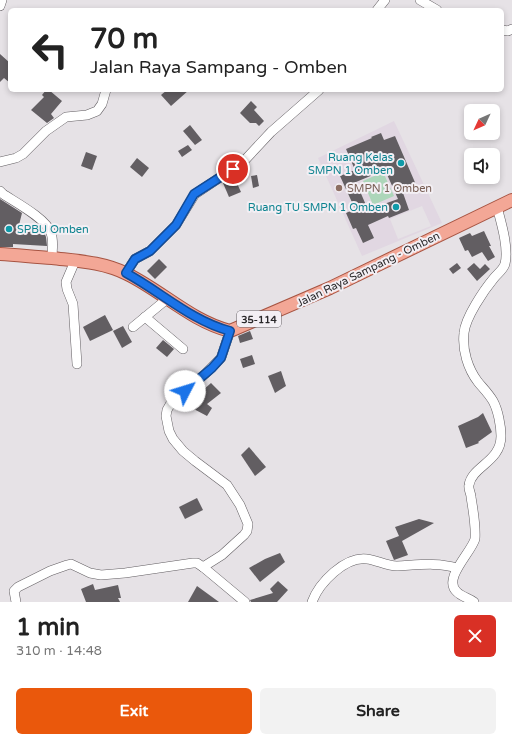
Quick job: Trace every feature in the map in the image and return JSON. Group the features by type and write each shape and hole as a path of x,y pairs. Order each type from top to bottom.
{"main road":[{"name":"Jalan Raya Sampang - Omben","path":"230,331 330,288 512,200"},
{"name":"35-114","path":"0,254 52,258 98,264 126,273 206,323 230,331"}],"street":[{"path":"0,6 2,0"},
{"path":"379,8 385,0"},
{"path":"420,0 434,8"},
{"path":"0,162 16,158 23,154 46,131 66,117 93,114 102,104 105,92"},
{"path":"126,273 135,259 150,251 176,225 194,194 243,162 270,132 317,92"},
{"path":"0,191 31,212 49,229 52,238 52,258"},
{"path":"474,602 456,591 454,588 453,576 474,545 476,539 469,486 474,475 496,453 500,446 501,435 493,401 477,380 468,362 463,336 464,330 481,295 505,264 506,251 497,207"},
{"path":"75,261 66,282 73,304 77,364"},
{"path":"132,327 167,299"},
{"path":"145,317 182,348"},
{"path":"203,567 222,555 244,535 247,532 248,524 240,505 227,485 183,451 173,439 169,431 166,416 167,410 172,403 212,368 221,358 230,331"},
{"path":"312,602 315,594 327,578 344,565 360,559 368,559 394,566 444,564 457,568"},
{"path":"16,602 14,591 18,587 50,570 66,564 71,564 90,573 102,575 193,563 197,563 203,567 246,602"}],"shaded area":[{"name":"SMPN 1 Omben","path":"394,121 442,223 362,256 318,158","holes":["381,133 380,157 371,137","395,136 417,187 386,140","346,149 373,152 351,162","370,162 375,174 360,181 354,168","352,172 365,203 354,208 340,176","404,197 409,210 389,218 384,204","422,206 431,226 398,239 390,219","358,207 365,224 353,229 346,213"]}],"green space":[{"path":"383,172 394,196 373,205 363,181"}],"building":[{"path":"0,54 8,61 8,81 4,78 0,82"},
{"path":"44,92 51,92 62,101 51,114 54,118 47,123 31,110 44,97 42,95"},
{"path":"165,92 187,92 171,106 161,95"},
{"path":"251,101 257,107 254,110 264,121 259,126 256,123 250,123 240,113"},
{"path":"190,125 202,140 195,145 183,131"},
{"path":"381,133 384,140 395,136 417,187 403,193 409,210 389,218 388,216 368,225 374,238 363,243 356,228 353,229 346,213 355,209 340,176 355,170 346,149 372,138 371,137","holes":["385,170 398,199 369,212 356,182"]},
{"path":"188,145 192,150 182,157 178,151"},
{"path":"86,152 97,156 92,170 81,166"},
{"path":"137,158 149,168 142,177 130,167"},
{"path":"257,175 259,186 253,188 251,176"},
{"path":"235,179 241,192 229,197 223,183"},
{"name":"SPBU Omben","path":"0,199 22,213 19,225 32,225 32,230 44,232 47,246 13,244 13,247 0,247"},
{"path":"484,231 491,246 489,246 495,257 488,261 482,252 472,257 468,250 465,251 459,238 470,233 472,236"},
{"path":"159,259 167,267 155,279 147,271"},
{"path":"457,263 461,268 453,274 449,269"},
{"path":"474,263 480,269 485,264 490,269 477,281 467,269"},
{"path":"105,315 113,330 90,341 83,327"},
{"path":"123,326 132,342 122,348 113,331"},
{"path":"250,331 253,339 240,343 238,336"},
{"path":"163,340 174,349 167,357 156,348"},
{"path":"252,355 255,364 243,368 240,359"},
{"path":"281,371 286,386 275,393 268,376"},
{"path":"211,383 221,393 207,404 212,408 207,416 190,407 202,391"},
{"path":"483,413 492,432 478,442 479,443 466,448 458,426 478,417"},
{"path":"249,447 266,467 255,476 241,455"},
{"path":"197,498 203,510 185,519 179,507"},
{"path":"419,519 434,523 402,541 408,555 394,560 386,541 399,536 395,527"},
{"path":"280,553 285,562 260,582 249,568"},
{"path":"278,581 288,590 277,602 251,602 250,600 273,593 270,589"},
{"path":"93,584 95,590 118,585 121,598 118,598 120,602 86,602 81,589"},
{"path":"197,586 219,602 188,602"}],"place":[{"name":"Ruang Kelas SMPN 1 Omben","path":"401,163"},
{"name":"SMPN 1 Omben","path":"339,188"},
{"name":"Ruang TU SMPN 1 Omben","path":"396,207"},
{"name":"SPBU Omben","path":"9,229"}],"route":[{"path":"185,391 212,368 221,358 230,331 206,323 126,273 129,266 135,259 155,247 176,225 194,194 233,169"}]}
